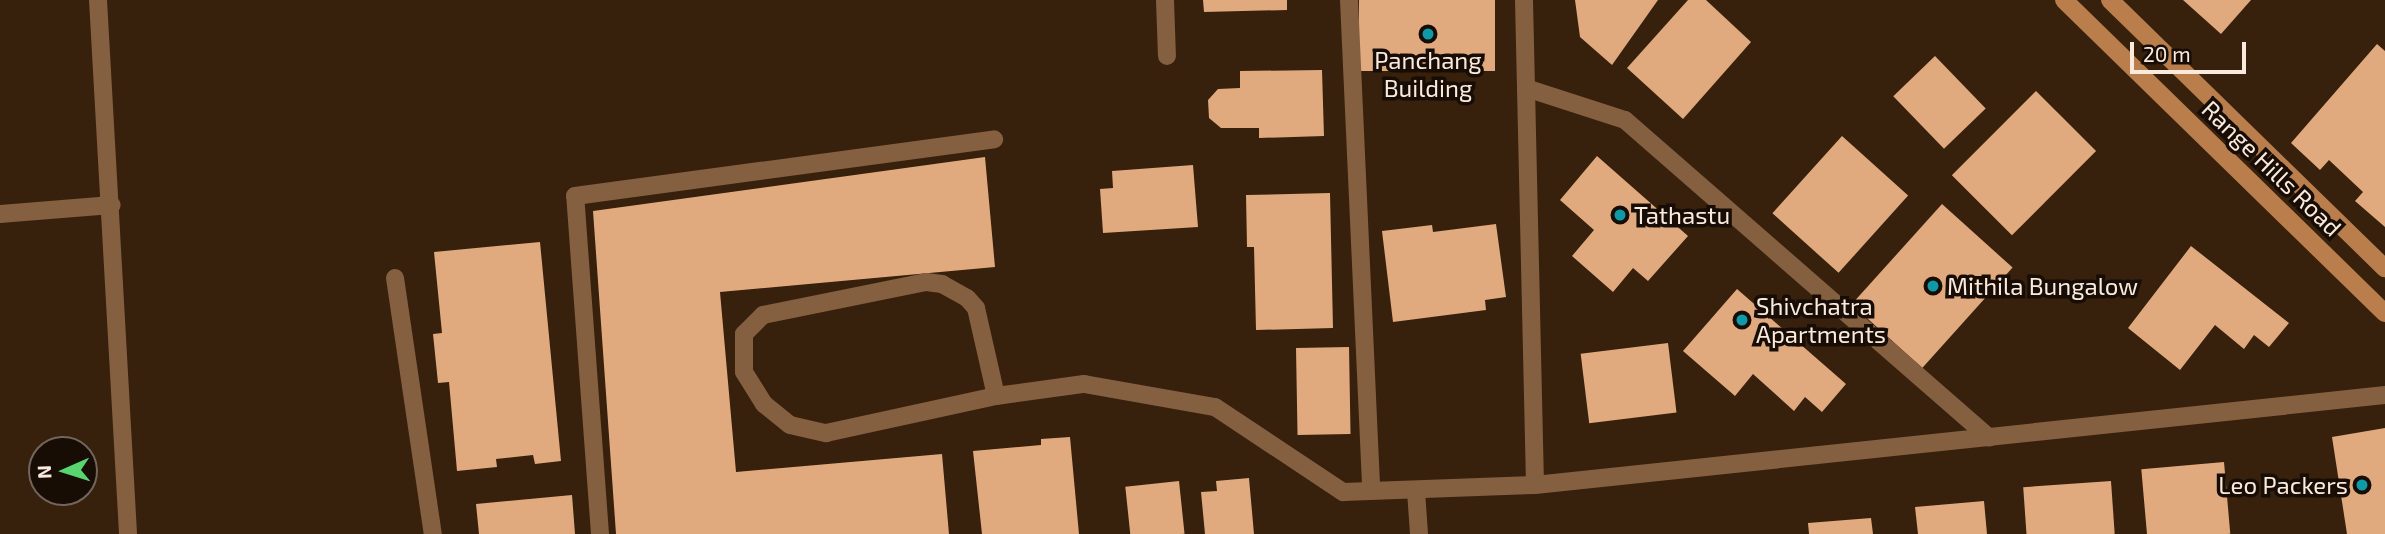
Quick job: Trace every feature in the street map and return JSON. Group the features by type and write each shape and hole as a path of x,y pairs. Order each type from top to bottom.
{"main road":[{"name":"Range Hills Road","path":"2064,0 2385,313"},
{"path":"2110,0 2385,268"}],"street":[{"path":"98,0 112,205 128,534"},
{"path":"1165,0 1167,56"},
{"path":"1349,0 1371,491"},
{"path":"1524,0 1535,485"},
{"path":"1526,88 1625,120 1989,438"},
{"path":"600,534 575,197 994,139"},
{"path":"0,214 112,205"},
{"path":"395,278 433,534"},
{"path":"996,396 976,308 967,298 942,285 926,282 763,315 744,334 744,372 764,404 790,425 826,433 996,396 1084,384 1215,407 1343,492 1535,485 2385,395"},
{"path":"1416,491 1419,534"}],"building":[{"path":"1203,0 1287,0 1287,10 1204,12"},
{"name":"Panchang Building","path":"1359,0 1495,0 1495,71 1359,71"},
{"path":"1575,0 1658,0 1612,65 1580,37"},
{"path":"1688,0 1706,0 1751,42 1683,119 1627,68"},
{"path":"2183,0 2251,0 2221,34"},
{"path":"2377,44 2385,51 2385,227 2355,201 2363,192 2329,160 2320,170 2291,143"},
{"path":"1935,56 1986,109 1944,149 1893,96"},
{"path":"1322,70 1324,136 1259,138 1259,128 1221,128 1209,118 1208,100 1218,89 1240,88 1240,71"},
{"path":"2036,91 2096,151 2012,235 1952,175"},
{"path":"1842,136 1908,196 1839,273 1772,213"},
{"name":"Tathastu","path":"1597,156 1688,236 1648,281 1633,268 1613,292 1572,256 1594,230 1560,200"},
{"path":"985,157 995,267 720,292 736,472 942,454 949,534 616,534 593,211"},
{"path":"1193,165 1198,227 1103,233 1100,189 1113,188 1112,171"},
{"path":"1330,193 1333,328 1256,330 1254,247 1247,247 1246,195"},
{"name":"Mithila Bungalow","path":"1942,204 2013,268 1922,368 1852,304"},
{"path":"1496,224 1506,297 1485,300 1486,310 1393,322 1382,231 1432,225 1433,232"},
{"path":"540,242 561,461 535,464 533,455 496,459 497,467 457,471 449,382 438,383 433,334 442,333 434,252"},
{"path":"2191,246 2289,323 2269,347 2254,335 2244,349 2215,325 2180,370 2128,328"},
{"name":"Shivchatra Apartments","path":"1737,289 1846,384 1822,412 1805,397 1794,411 1753,374 1735,396 1683,351"},
{"path":"1668,343 1677,412 1589,423 1581,354"},
{"path":"1349,347 1351,434 1298,435 1296,348"},
{"name":"Leo Packers","path":"2385,428 2385,534 2347,534 2332,437"},
{"path":"1070,437 1079,534 982,534 973,451 1041,445 1041,439"},
{"path":"2224,462 2230,534 2147,534 2141,469"},
{"path":"1249,478 1254,534 1205,534 1201,492 1217,491 1216,481"},
{"path":"1179,481 1185,534 1130,534 1125,487"},
{"path":"2111,481 2115,534 2026,534 2023,487"},
{"path":"572,495 575,534 479,534 476,504"},
{"path":"1984,501 1987,534 1918,534 1915,507"},
{"path":"1871,518 1873,534 1809,534 1808,523"}],"place":[{"name":"Panchang Building","path":"1428,34"},
{"name":"Tathastu","path":"1620,215"},
{"name":"Mithila Bungalow","path":"1933,286"},
{"name":"Shivchatra Apartments","path":"1742,320"},
{"name":"Leo Packers","path":"2362,485"}]}
